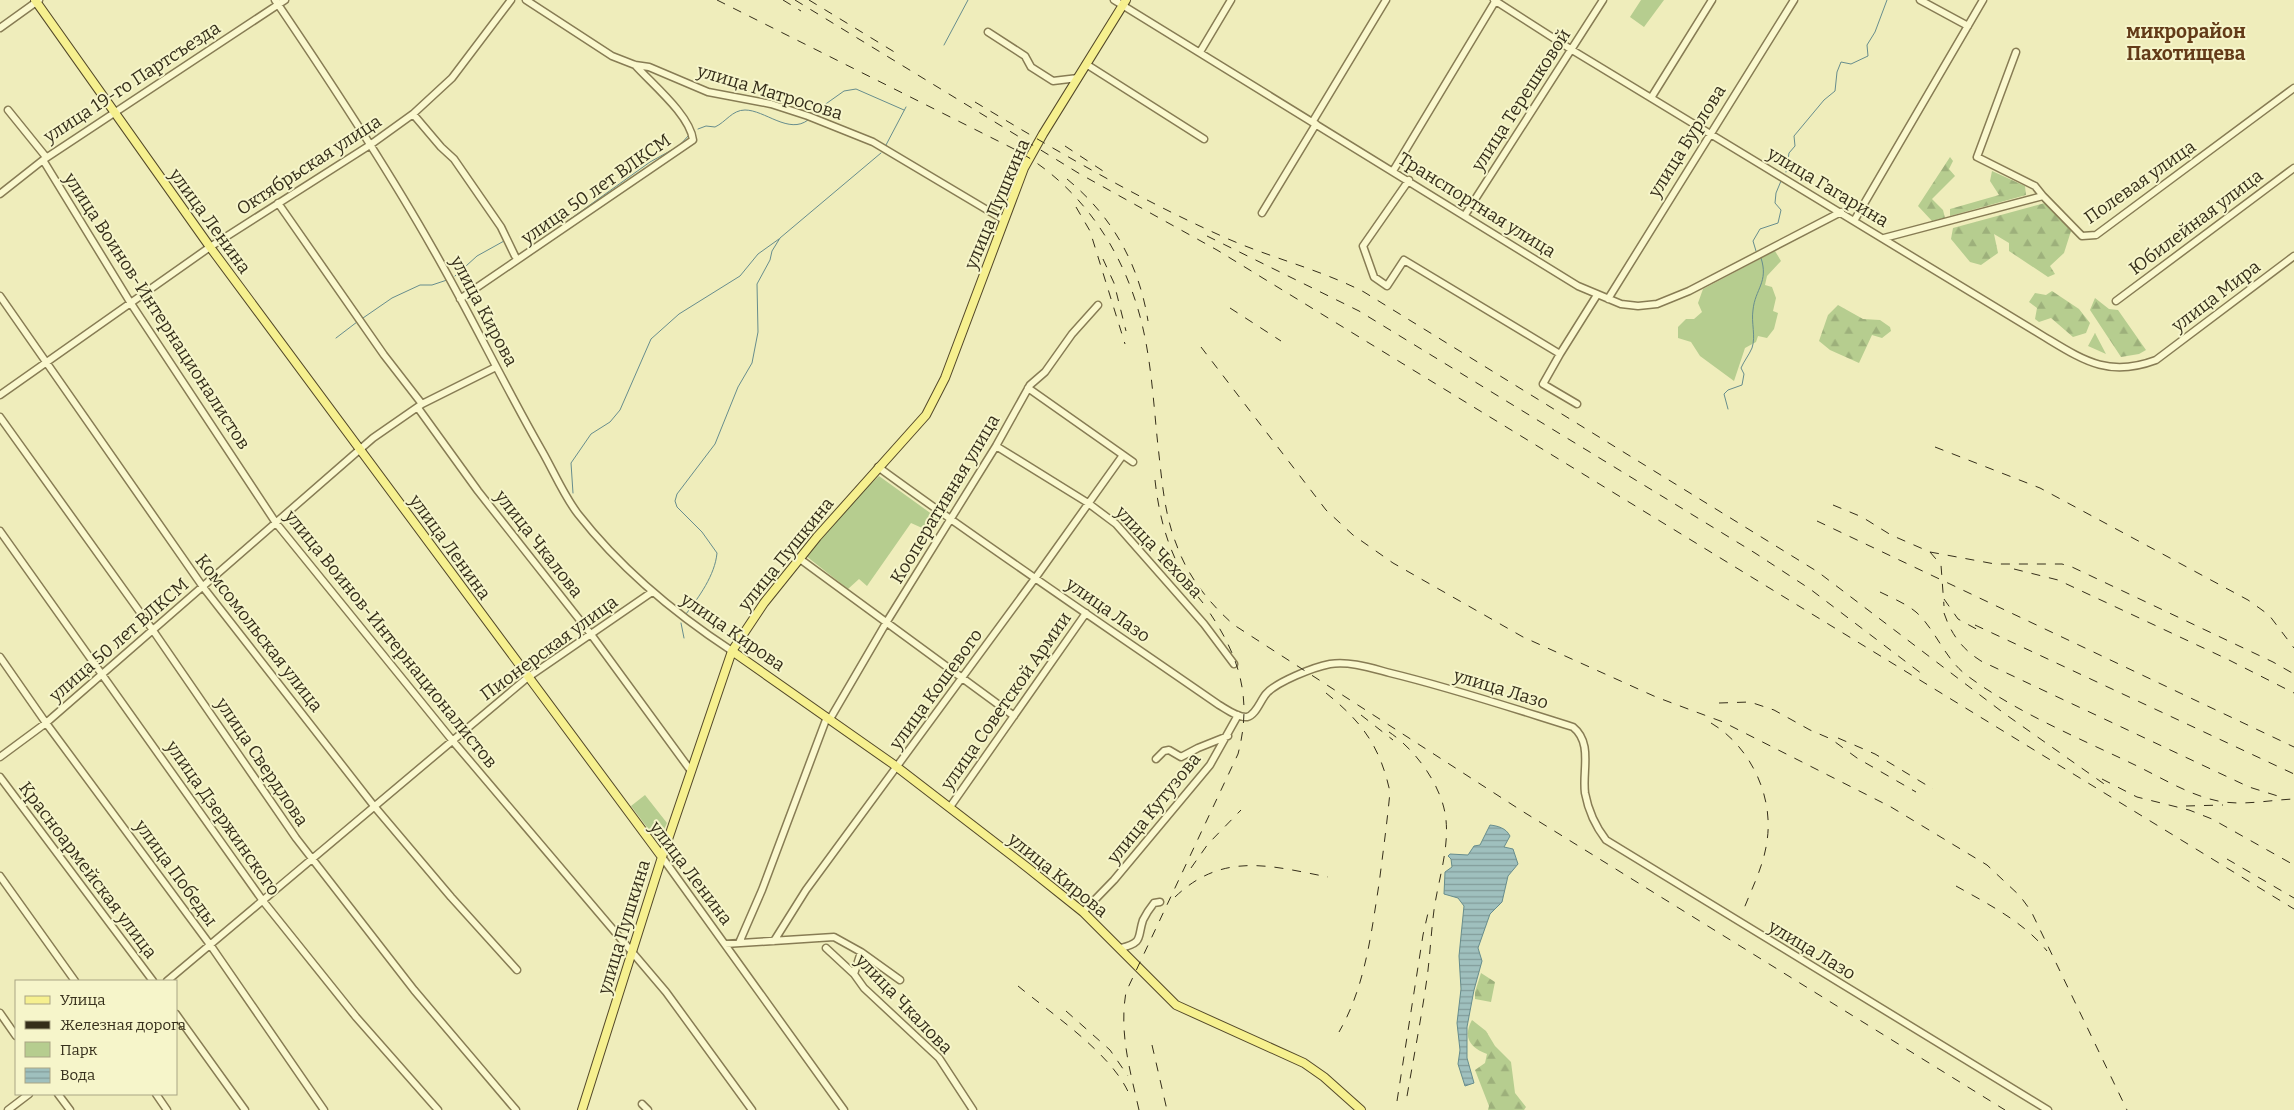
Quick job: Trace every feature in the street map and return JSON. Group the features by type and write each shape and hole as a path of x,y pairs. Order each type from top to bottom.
{"main road":[{"name":"улица Ленина","path":"36,1 113,113 210,247 527,678 662,857"},
{"name":"улица Пушкина","path":"582,1110 662,857 732,651 764,603 878,467 926,415 937,398 1024,168 1043,134 1125,3"},
{"name":"улица Кирова","path":"732,651 829,718 950,806 1083,912 1121,948 1164,995 1176,1004 1304,1063 1324,1077 1361,1110"}],"street":[{"name":"улица 19-го Партсъезда","path":"0,194 45,159 276,3 285,0"},
{"name":"Октябрьская улица","path":"0,395 210,247 370,145 413,114 452,78 511,0"},
{"name":"улица Матросова","path":"526,0 612,56 635,65 649,67 708,92 771,104 842,128 872,142 1004,220"},
{"name":"Транспортная улица","path":"1114,0 1125,3 1200,52 1578,286 1621,304 1638,306 1657,304 1689,291 1841,212"},
{"path":"1200,52 1231,0"},
{"path":"1262,213 1386,0"},
{"path":"1394,171 1495,0"},
{"name":"улица Гагарина","path":"1495,0 1572,50 2043,336 2083,358 2114,368 2136,367 2156,360"},
{"name":"улица Терешковой","path":"1465,215 1572,50 1602,0"},
{"path":"1651,98 1712,0"},
{"name":"улица Бурлова","path":"1608,299 1794,0"},
{"path":"1920,0 1968,26"},
{"path":"1854,221 1983,0"},
{"path":"0,28 36,1"},
{"name":"улица Кирова","path":"276,3 370,145 433,248 577,513 652,592 689,622 732,651"},
{"path":"988,32 1024,56 1031,67 1053,81 1078,78"},
{"name":"Полевая улица","path":"2016,52 1977,157 2035,186 2082,236 2096,235 2294,88"},
{"path":"1086,64 1204,139"},
{"name":"улица 50 лет ВЛКСМ","path":"460,300 693,140 692,130 675,108 635,65"},
{"name":"улица Воинов-Интернационалистов","path":"8,110 45,159 130,302 276,523 452,740 666,992 752,1110"},
{"path":"413,114 441,147 454,158 501,227 515,256"},
{"name":"Юбилейная улица","path":"2116,301 2294,168"},
{"path":"1408,180 1363,246 1374,277 1386,286 1404,260 1560,354"},
{"path":"1884,238 2043,196"},
{"name":"улица Чкалова","path":"278,203 478,491 590,634 691,771"},
{"name":"улица Мира","path":"2156,360 2294,256"},
{"path":"1577,404 1542,384 1597,294"},
{"name":"Комсомольская улица","path":"0,296 203,587 374,806 450,897 517,970"},
{"name":"Кооперативная улица","path":"739,943 762,890 829,718 996,446 1028,388 1045,372 1072,334 1098,305"},
{"name":"улица 50 лет ВЛКСМ","path":"0,757 46,723 359,449 420,406 496,367"},
{"path":"1028,388 1134,462"},
{"name":"улица Свердлова","path":"0,417 152,629 313,860 414,990 516,1110"},
{"name":"улица Чехова","path":"996,446 1088,503 1116,524 1204,624 1234,664"},
{"name":"улица Кошевого","path":"774,941 806,890 1036,577 1123,455"},
{"name":"улица Лазо","path":"878,467 950,520 1036,577 1219,705 1238,715 1245,717 1254,713 1267,693 1285,681 1319,667 1340,663 1362,666 1415,679 1573,727 1578,731 1584,744 1587,802 1606,840 2048,1110"},
{"name":"улица Дзержинского","path":"0,531 264,901 356,1017 438,1110"},
{"path":"800,559 1014,716"},
{"name":"Пионерская улица","path":"168,980 211,946 527,678 652,592"},
{"name":"улица Советской Армии","path":"950,806 1086,613"},
{"name":"улица Победы","path":"0,656 46,723 211,946 324,1110"},
{"name":"улица Кутузова","path":"1083,912 1114,880 1210,765 1228,736 1238,715"},
{"path":"1156,759 1164,751 1169,750 1182,758 1198,748 1228,736"},
{"name":"Красноармейская улица","path":"0,777 152,980"},
{"name":"улица Ленина","path":"662,857 844,1110"},
{"path":"0,876 74,980"},
{"path":"1121,948 1132,945 1138,940 1147,912 1154,903 1160,902"},
{"path":"725,944 834,937 861,952 900,980"},
{"name":"улица Чкалова","path":"826,948 854,974 864,988 939,1058 973,1110"},
{"path":"854,974 861,952"},
{"path":"0,1013 15,1035"},
{"path":"178,1017 245,1110"},
{"path":"8,1110 28,1095"},
{"path":"59,1095 70,1110"},
{"path":"157,1095 167,1110"},
{"path":"642,1104 648,1110"}],"green space":[{"path":"1641,0 1664,0 1644,27 1630,17"},
{"path":"1950,157 1953,161 1949,169 1955,176 1932,199 1943,210 1945,218 1932,221 1918,206"},
{"path":"1992,171 2025,186 2026,195 1950,216 1950,209 1999,195 1990,181"},
{"path":"2045,203 2071,231 2064,253 2050,266 2055,274 2048,277 2009,251 2009,243 1994,234 1998,253 1981,265 1970,262 1951,239 1953,228"},
{"path":"1775,251 1781,261 1767,276 1765,285 1772,287 1776,298 1773,311 1778,313 1774,329 1767,338 1758,336 1756,342 1745,348 1734,381 1700,356 1691,342 1678,338 1678,327 1686,319 1694,319 1702,312 1698,303 1703,289"},
{"path":"2052,291 2079,309 2090,323 2086,333 2073,337 2051,318 2039,322 2035,319 2037,308 2029,302 2035,293 2046,295"},
{"path":"2095,298 2109,309 2118,310 2146,350 2139,354 2121,357 2090,310"},
{"path":"1838,305 1863,319 1880,320 1890,327 1891,331 1882,338 1872,335 1859,363 1830,350 1819,341 1828,315"},
{"path":"2095,333 2106,354 2088,346"},
{"path":"879,476 940,520 931,532 911,523 867,586 859,579 848,589 806,556 864,490"},
{"path":"645,795 667,823 658,842 631,806"},
{"path":"1481,973 1495,982 1491,1002 1475,999 1475,992"},
{"path":"1472,1020 1486,1031 1495,1046 1511,1062 1515,1093 1526,1107 1524,1110 1488,1110 1489,1106 1475,1070 1485,1063 1487,1054 1476,1049 1470,1042 1468,1032"}],"water":[{"path":"1490,825 1502,828 1508,833 1510,836 1504,847 1513,849 1518,864 1508,876 1502,902 1490,914 1478,948 1482,961 1467,1027 1467,1058 1474,1083 1465,1086 1458,1064 1460,1050 1457,1023 1461,989 1459,956 1464,906 1458,898 1444,894 1445,872 1452,867 1451,859 1448,856 1450,854 1468,855 1474,846 1480,845"}],"waterway":[{"path":"944,45 968,0"},
{"path":"1786,172 1789,153 1795,146 1794,136 1824,100 1835,91 1837,72 1841,62 1851,64 1868,56 1867,45 1875,32 1887,0"},
{"path":"813,113 844,91 856,89 904,110"},
{"path":"886,145 906,107"},
{"path":"698,129 706,126 715,127 736,112 745,110 793,125 801,124 808,120"},
{"path":"548,235 650,162 679,146 689,135"},
{"path":"686,614 710,577 717,553 702,532 677,507 675,501 677,494 715,444 738,387 752,363 758,332 757,284 780,238 881,153"},
{"path":"1756,251 1753,241 1760,229 1778,223 1781,210 1775,203 1776,193 1781,181"},
{"path":"573,493 571,463 591,434 610,422 620,410 651,339 679,314 740,276 758,254 779,239"},
{"path":"455,276 477,256 504,241 506,244"},
{"path":"1728,409 1724,394 1728,390 1742,385 1744,374 1741,368 1751,351 1753,343 1754,303 1763,279 1761,258"},
{"path":"363,318 392,298 420,285 432,285 447,280"},
{"path":"336,338 357,322"},
{"path":"681,623 684,638"}],"railway":[{"path":"717,0 1016,150 1062,184 1082,205 1100,227 1114,252 1127,278 1137,305 1149,361 1162,484 1173,534 1187,568 1194,579 1208,599 1234,625 1522,811 2005,1110"},
{"path":"783,0 801,11"},
{"path":"795,0 1080,174 1217,250 2294,909"},
{"path":"809,0 896,53"},
{"path":"975,102 1098,174 1193,223 1243,245 1330,277 1364,292 1818,572 2005,714 2107,786"},
{"path":"1065,146 1103,171"},
{"path":"1067,179 1097,209 1121,242 1138,280 1148,321"},
{"path":"1076,207 1090,231 1125,344"},
{"path":"1207,236 1359,311 1755,553 1810,589 1926,677"},
{"path":"1103,259 1114,283 1126,331"},
{"path":"1230,308 1281,341"},
{"path":"1201,347 1326,510 1353,535 1393,563 1523,637 1656,697 1723,722 1891,807 1987,865 2020,896 2031,911 2127,1110"},
{"path":"1935,447 2040,488 2248,600 2269,615 2294,648"},
{"path":"1155,480 1164,530 1184,575 1203,603"},
{"path":"1833,505 1862,517 1891,535 1930,552 1941,565 1944,606"},
{"path":"1817,521 2294,747"},
{"path":"1930,552 1995,564 2062,564 2072,567 2273,662 2294,674"},
{"path":"2014,569 2058,580 2227,659 2294,693"},
{"path":"1880,592 1903,603 1916,612 1929,626 1951,660 1965,674 1984,688 2048,724 2197,795 2218,801 2237,803 2294,799"},
{"path":"1944,599 1958,619 1980,631"},
{"path":"1139,1110 1129,1066 1125,1037 1124,1007 1126,992 1238,754 1242,733 1244,714 1240,677 1227,641 1205,606"},
{"path":"1944,613 1950,628 1958,640 1981,661 2249,787 2281,797"},
{"path":"1975,625 2294,774"},
{"path":"1326,693 1350,714 1368,736 1381,761 1390,792 1379,884 1366,960 1355,997 1339,1032"},
{"path":"1719,703 1750,702 1774,710 1810,730 1831,739 1857,758 1916,792"},
{"path":"1361,715 1393,740"},
{"path":"1711,723 1725,733 1748,759 1763,790 1767,807 1767,841 1763,859 1743,911"},
{"path":"1389,732 1409,749 1434,782 1444,807 1447,831 1443,865 1434,910 1420,1025 1406,1102"},
{"path":"1838,738 1875,754 1933,789"},
{"path":"2102,779 2137,797 2189,810 2212,819 2294,865"},
{"path":"2186,806 2223,805"},
{"path":"1191,868 1208,844 1241,810"},
{"path":"2227,859 2294,898"},
{"path":"1175,897 1193,882 1211,873 1229,868 1267,866 1328,877"},
{"path":"1956,886 2017,922 2047,951"},
{"path":"1397,1101 1428,913"},
{"path":"1018,986 1098,1052 1124,1083 1131,1099"},
{"path":"1066,1011 1110,1050 1128,1076"},
{"path":"1152,1045 1167,1110"}],"district":[{"name":"микрорайон Пахотищева","path":"2186,42"}]}
